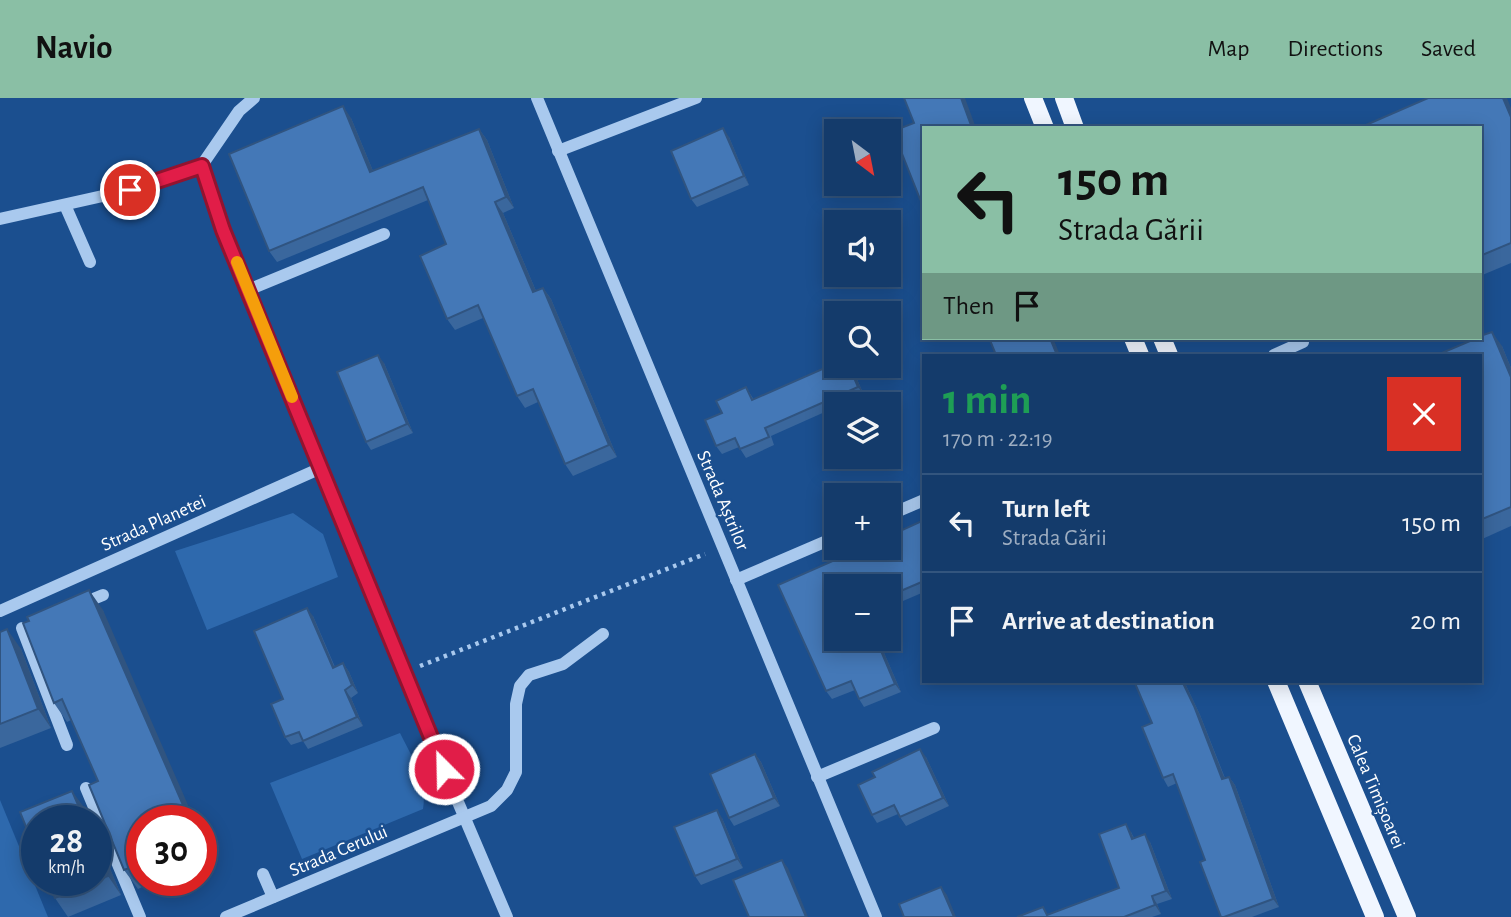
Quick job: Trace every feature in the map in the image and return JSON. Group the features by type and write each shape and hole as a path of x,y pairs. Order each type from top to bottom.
{"main road":[{"path":"1033,98 1044,126"},
{"path":"1064,98 1074,126"},
{"path":"1277,683 1375,917"},
{"name":"Calea Timișoarei","path":"1308,683 1407,917"}],"street":[{"path":"0,219 152,185 202,166 239,111 254,98"},
{"name":"Strada Aștrilor","path":"537,98 876,917"},
{"path":"558,151 696,98"},
{"path":"202,166 248,290 402,673 507,917"},
{"path":"65,205 90,262"},
{"path":"248,290 384,234"},
{"path":"1275,354 1303,342 1302,340"},
{"name":"Strada Planetei","path":"0,611 321,468"},
{"path":"901,509 922,501"},
{"path":"736,580 824,542"},
{"path":"68,609 103,595"},
{"path":"22,628 67,745"},
{"name":"Strada Cerului","path":"226,917 491,806 507,790 516,772 516,704 520,686 529,675 563,664 603,634"},
{"path":"817,776 934,728"},
{"path":"86,788 140,917"},
{"path":"263,874 273,897"}],"path":[{"path":"402,673 723,547"}],"shaded area":[{"path":"293,513 323,534 338,577 207,630 175,551"},
{"path":"400,733 421,779 423,809 302,859 270,783"},
{"path":"0,800 21,851 21,896 39,896 48,917 0,917"}],"building":[{"path":"904,98 961,98 971,126 922,126 920,199 901,151 901,128 914,123"},
{"path":"1428,98 1503,98 1511,117 1511,243 1482,255 1482,126 1364,126"},
{"path":"343,106 370,172 479,129 506,197 495,202 533,292 543,288 609,445 565,464 533,389 517,396 478,305 447,319 420,256 446,244 423,187 269,251 229,154"},
{"path":"723,128 744,176 691,199 671,151"},
{"path":"1492,332 1511,377 1511,507 1482,519 1482,354 1439,354 1472,340 1482,340 1482,335"},
{"path":"990,340 1051,340 1057,354 996,354"},
{"path":"378,355 407,424 366,442 337,372"},
{"path":"824,368 824,378 854,378 858,387 847,392 824,392 824,402 765,428 769,437 740,449 735,438 716,446 705,420 722,413 716,401 746,387 752,400"},
{"path":"922,521 922,582 901,591 901,574 824,574 824,651 881,651 895,684 859,699 851,681 826,691 778,585 835,560 901,560 901,531"},
{"path":"89,590 183,805 126,805 124,870 112,841 112,805 97,805 89,785 98,781 62,699 54,703 23,623 29,621 27,617"},
{"path":"307,608 333,668 343,663 352,685 345,690 357,717 303,741 299,732 285,737 271,704 283,699 254,631"},
{"path":"7,629 38,709 0,724 0,632"},
{"path":"1135,683 1183,683 1222,779 1229,777 1273,899 1221,917 1200,862 1205,860 1173,774 1163,778 1142,727 1152,723"},
{"path":"920,749 943,798 900,817 894,805 872,815 858,785 875,777 872,772"},
{"path":"755,754 774,798 729,818 710,774"},
{"path":"72,791 78,805 37,805"},
{"path":"717,810 737,859 695,876 674,827"},
{"path":"1126,824 1132,839 1145,834 1166,891 1152,896 1155,905 1124,917 1017,917 1043,907 1047,915 1119,888 1099,834"},
{"path":"782,860 806,917 749,917 733,880"},
{"path":"941,887 954,917 904,917 899,904"}],"slow traffic":[{"path":"237,262 292,397"}],"route":[{"path":"130,190 152,185 202,166 223,230 402,673 444,769"}]}
